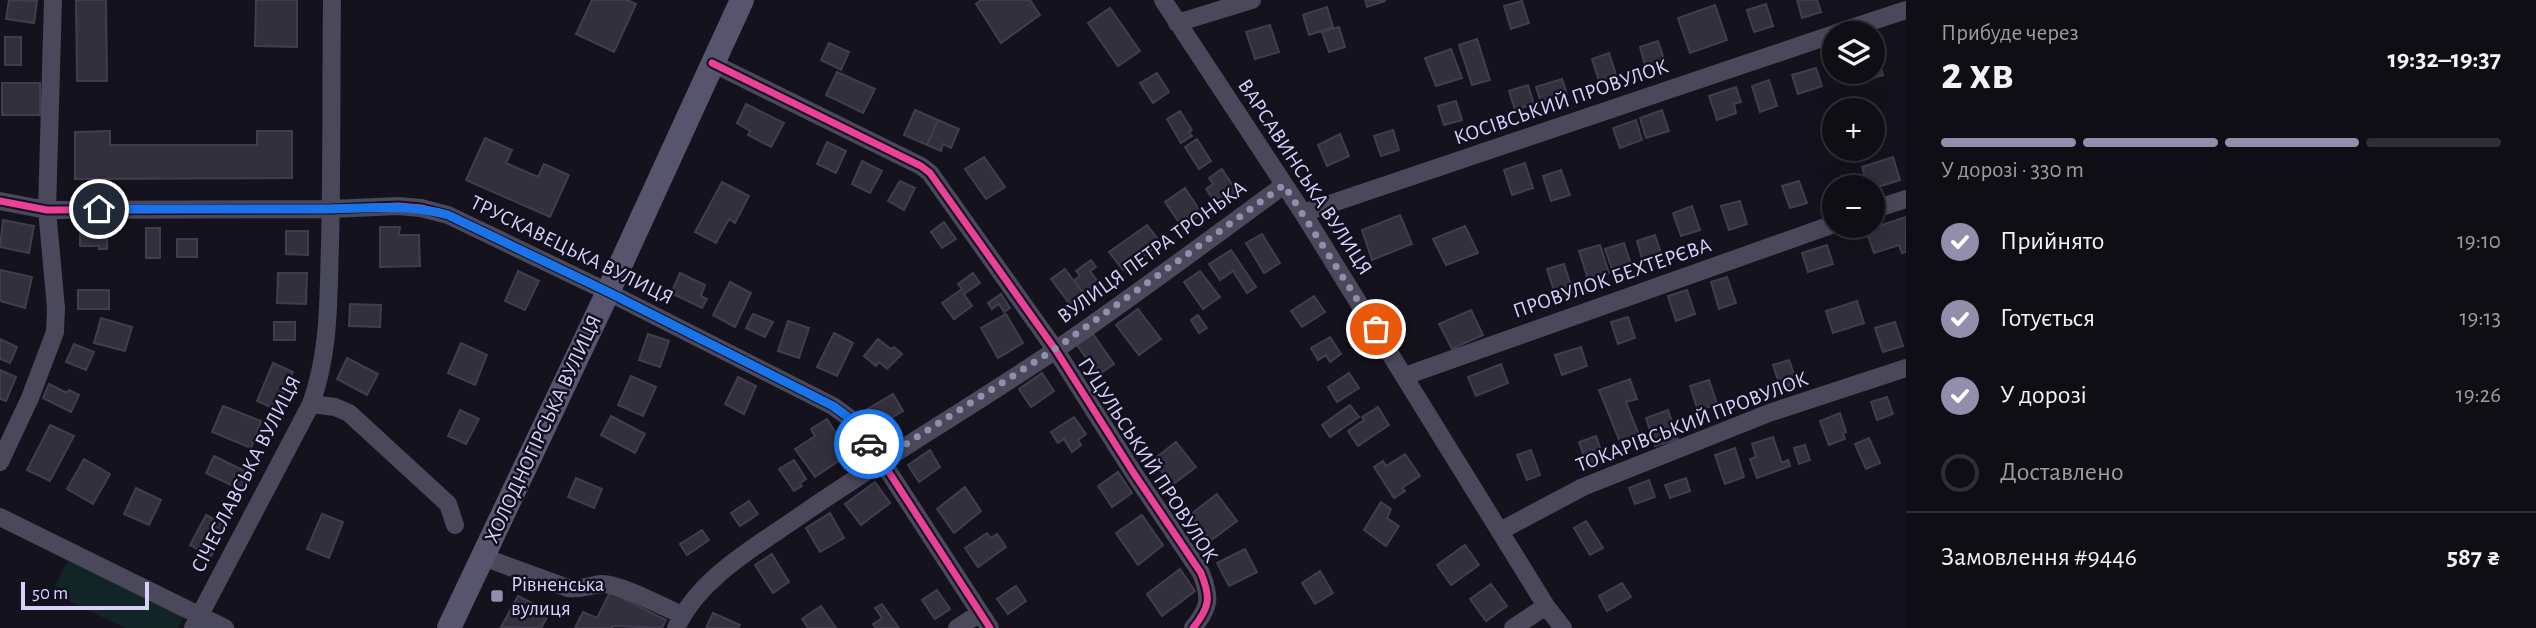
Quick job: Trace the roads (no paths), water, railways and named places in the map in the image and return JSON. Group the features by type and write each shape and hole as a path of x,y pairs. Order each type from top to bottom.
{"main road":[{"name":"ХОЛОДНОГІРСЬКА ВУЛИЦЯ","path":"449,628 742,0"}],"street":[{"path":"0,462 30,398 55,332 56,308 47,210 53,0"},
{"name":"СІЧЕСЛАВСЬКА ВУЛИЦЯ","path":"196,622 311,404 321,374 328,323 332,0"},
{"name":"ВАРСАВИНСЬКА ВУЛИЦЯ","path":"1163,0 1303,213 1546,606 1563,628"},
{"path":"1177,23 1252,0"},
{"name":"КОСІВСЬКИЙ ПРОВУЛОК","path":"1873,21 1906,10"},
{"name":"КОСІВСЬКИЙ ПРОВУЛОК","path":"1303,213 1822,38"},
{"name":"ГУЦУЛЬСЬКИЙ ПРОВУЛОК","path":"712,63 921,166 930,173 1055,349 1201,573 1208,590 1208,603 1203,616 1193,628"},
{"name":"ВУЛИЦЯ ПЕТРА ТРОНЬКА","path":"679,621 711,582 738,559 881,460 1055,349 1284,185"},
{"path":"1885,205 1906,198"},
{"name":"ТРУСКАВЕЦЬКА ВУЛИЦЯ","path":"0,201 47,210 331,209 398,206 421,208 448,215 608,292 833,406 848,417 881,460 985,620"},
{"name":"ПРОВУЛОК БЕХТЕРЄВА","path":"1405,376 1822,228"},
{"name":"ТОКАРІВСЬКИЙ ПРОВУЛОК","path":"1500,531 1583,487 1769,413 1906,368"},
{"path":"311,404 335,407 349,413 448,504 454,525"},
{"path":"0,517 196,622 225,628"},
{"path":"483,557 568,588 579,590 601,584 613,586 679,621"},
{"path":"1513,628 1546,606"},
{"path":"957,628 985,620"}],"place":[{"name":"Рівненська вулиця","path":"497,596"}]}
